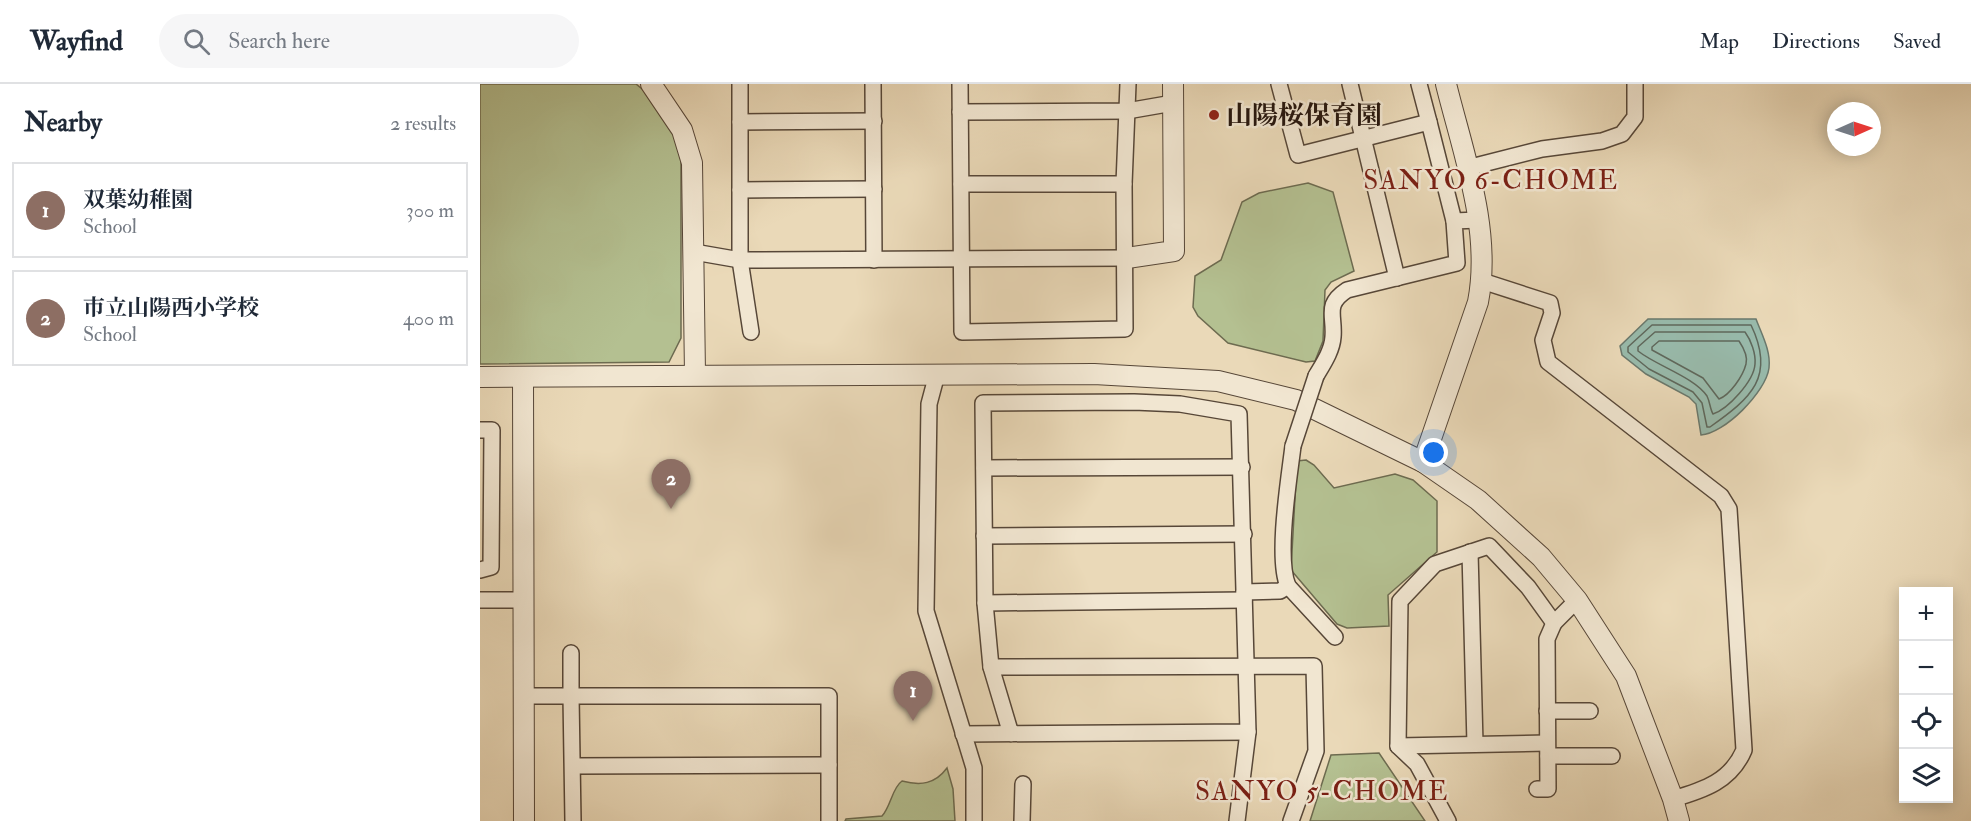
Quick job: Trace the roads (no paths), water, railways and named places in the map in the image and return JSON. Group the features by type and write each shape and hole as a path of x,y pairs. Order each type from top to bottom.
{"street":[{"path":"651,84 682,130 692,163 694,374"},
{"path":"740,84 740,260 751,332"},
{"path":"873,84 874,260"},
{"path":"960,84 962,332 1125,329 1127,258 1124,184 1128,84"},
{"path":"1279,84 1298,155 1429,122"},
{"path":"1350,84 1396,278"},
{"path":"1335,638 1288,586 1285,578 1285,527 1293,446 1316,376 1333,337 1333,303 1339,296 1347,290 1457,263 1454,221 1419,84"},
{"path":"1423,462 1478,302 1482,281 1478,220 1446,84"},
{"path":"1467,168 1542,149 1602,141 1622,134 1635,117 1635,84"},
{"path":"694,252 740,260 874,260 960,257 1127,258 1174,251 1173,93 1127,111 960,112"},
{"path":"740,122 874,121"},
{"path":"960,184 1124,184"},
{"path":"740,190 874,189"},
{"path":"1454,221 1478,220"},
{"path":"1482,281 1550,303 1552,313 1543,340 1548,362 1721,496 1729,509 1744,750 1738,763 1727,776 1706,789 1673,799"},
{"path":"480,377 694,374 1094,374 1218,381 1296,400 1423,462 1478,500 1533,550 1577,600 1626,676 1673,799 1679,821"},
{"path":"937,374 929,404 926,611 974,768 974,821"},
{"path":"523,378 524,821"},
{"path":"1011,734 991,667 985,603 983,403 1180,404 1239,414 1248,732 1237,821"},
{"path":"480,430 492,430 491,567 480,570"},
{"path":"984,468 1242,467"},
{"path":"984,536 1244,534"},
{"path":"1448,821 1417,764 1398,746 1400,601 1435,564 1489,546 1528,587 1554,623"},
{"path":"1470,552 1475,744"},
{"path":"985,603 1244,596 1280,591 1288,586"},
{"path":"480,600 524,600"},
{"path":"1537,789 1548,789 1547,639 1554,623 1577,600"},
{"path":"571,653 573,821"},
{"path":"991,667 1314,666 1316,751 1291,821"},
{"path":"525,696 829,696 829,821"},
{"path":"1547,711 1590,711"},
{"path":"963,734 1248,732"},
{"path":"1398,746 1475,744 1611,756"},
{"path":"573,766 830,765"},
{"path":"1022,821 1023,784"}],"water":[{"path":"1648,319 1756,319 1769,355 1766,378 1752,399 1732,420 1710,433 1701,435 1696,404 1689,397 1646,374 1622,355 1620,346"}],"place":[{"name":"山陽桜保育園","path":"1214,115"},
{"name":"市立山陽西小学校","path":"671,509"},
{"name":"双葉幼稚園","path":"913,721"}],"district":[{"name":"SANYO 6-CHOME","path":"1491,180"},
{"name":"SANYO 5-CHOME","path":"1322,791"}]}
